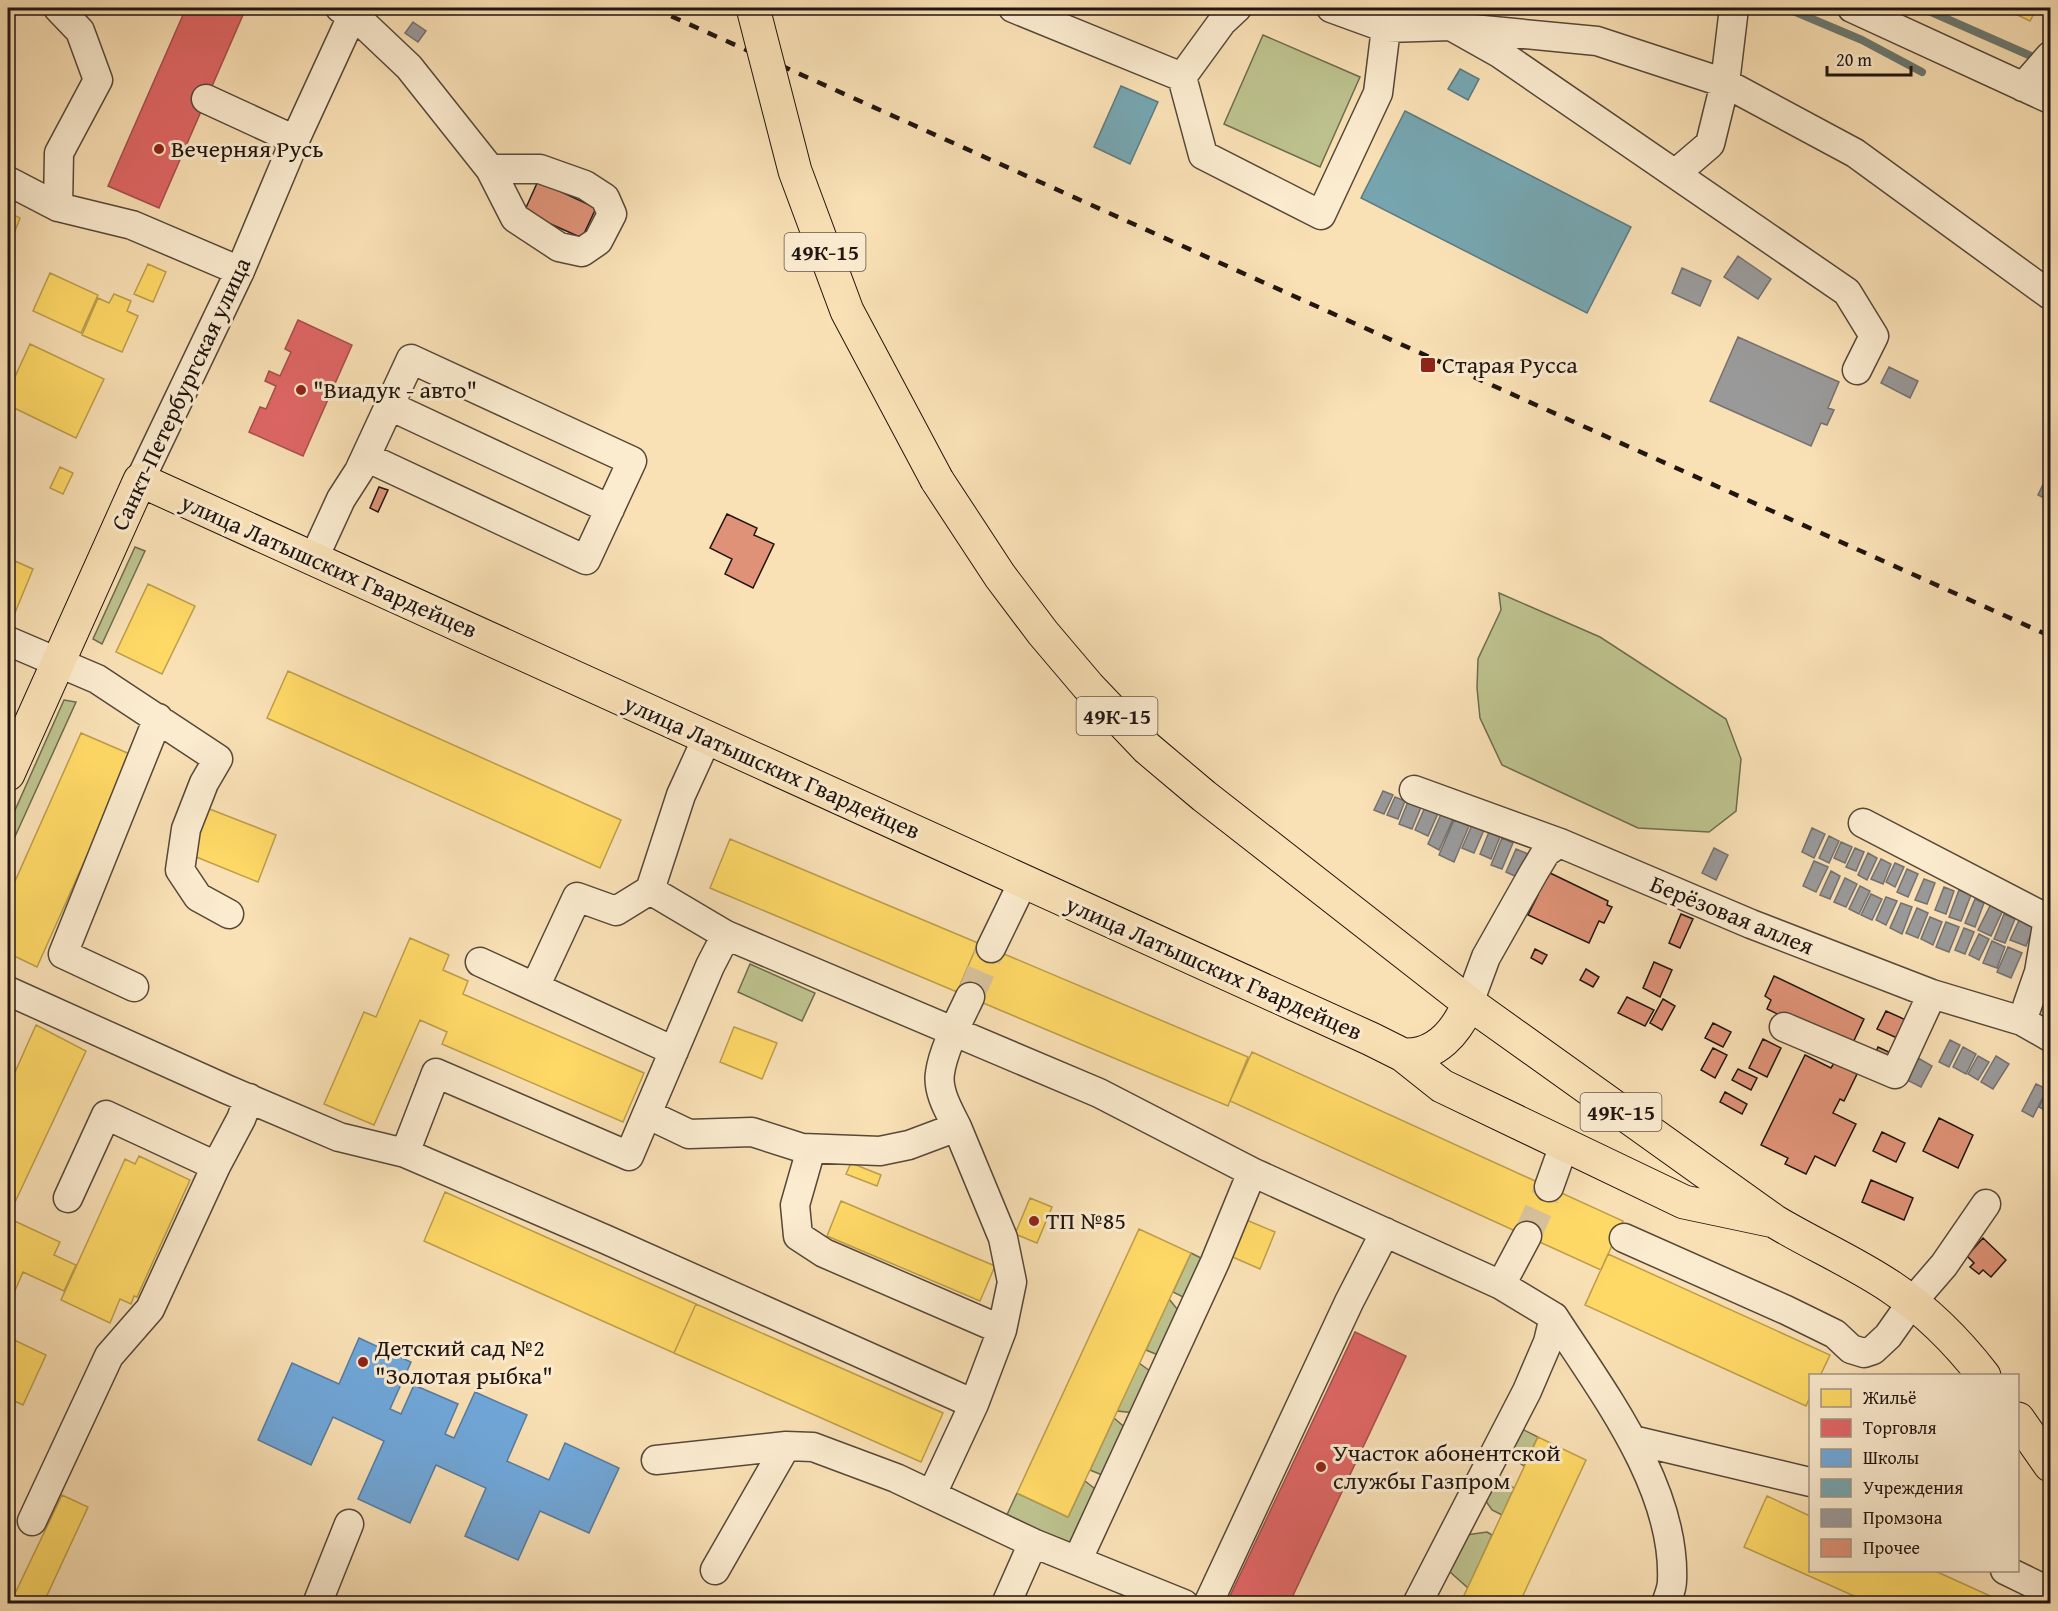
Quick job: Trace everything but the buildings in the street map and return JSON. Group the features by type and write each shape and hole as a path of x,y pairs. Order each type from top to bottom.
{"main road":[{"name":"49К-15","path":"753,8 795,171 847,311 937,480 1000,576 1043,633 1088,686 1147,747 1221,810 1469,1003 1774,1221 1863,1270 1912,1302 1939,1324 1982,1374"},
{"name":"улица Латышских Гвардейцев","path":"140,480 1403,1055 1442,1086 1684,1202 1774,1221"},
{"name":"Санкт-Петербургская улица","path":"8,774 140,480"},
{"path":"1403,1055 1414,1056 1424,1053 1449,1037 1462,1019 1469,1003"},
{"path":"2019,1420 2050,1465"}],"street":[{"path":"58,8 80,31 98,80 59,153 58,207"},
{"path":"1013,8 1182,77"},
{"path":"1182,77 1222,22 1236,8"},
{"path":"1331,8 1451,26 1597,42 1725,83 1855,153 2050,295"},
{"path":"1675,174 1710,144 1725,83 1734,8"},
{"path":"1852,8 2050,99"},
{"path":"346,11 409,67 490,168"},
{"name":"Санкт-Петербургская улица","path":"140,480 240,271 346,11"},
{"path":"1182,77 1203,155 1321,215 1378,93 1390,18"},
{"path":"1451,26 1498,53 1847,292 1874,336 1857,370"},
{"path":"2023,87 2050,56"},
{"path":"206,99 295,140"},
{"path":"8,182 58,207 132,225 240,271"},
{"path":"313,560 341,499 366,457 411,359 632,461 586,560 366,457"},
{"path":"390,406 610,509"},
{"path":"8,642 97,679 218,759 204,783 186,829 180,870 198,897 229,914"},
{"path":"134,987 63,954 158,718"},
{"path":"535,987 577,897 616,911 650,890 681,795 707,738"},
{"name":"Берёзовая аллея","path":"1414,790 1560,843 1751,924 1932,994 2022,1021 2050,1037"},
{"path":"1863,823 2049,920 2039,972 2022,1021"},
{"path":"1469,1003 1486,957 1534,872 1546,852 1560,843"},
{"path":"991,948 1023,882"},
{"path":"650,890 726,935 1099,1093 1252,1172 1501,1286 1554,1317 1633,1440 1660,1504 1669,1543 1672,1583 1666,1604"},
{"path":"405,1153 436,1073 629,1156 710,966 726,935"},
{"path":"480,962 674,1052"},
{"path":"8,991 339,1137 405,1153 607,1240 974,1404"},
{"path":"1784,1027 1895,1074 1932,994"},
{"path":"932,1494 974,1404 1002,1330 1012,1282 1003,1238 957,1127 944,1102 939,1074 954,1030 970,997"},
{"path":"32,1521 109,1356 150,1309 249,1098"},
{"path":"647,1114 689,1134 752,1132 811,1149 880,1151 909,1145 957,1127"},
{"path":"68,1198 106,1115 216,1166"},
{"path":"1549,1187 1564,1145"},
{"path":"811,1149 795,1205 798,1236 824,1253 1002,1330"},
{"path":"1078,1559 1215,1262 1252,1172"},
{"path":"1624,1238 1786,1310 1835,1334 1851,1349 1864,1353 1873,1350 1888,1336 1912,1302 1944,1265 1986,1204"},
{"path":"1208,1604 1349,1302 1385,1232"},
{"path":"1501,1286 1527,1236"},
{"path":"1417,1604 1527,1391 1548,1342 1554,1317"},
{"path":"1633,1440 1809,1482"},
{"path":"656,1460 786,1446 813,1447 896,1478 1033,1543 1078,1559 1184,1604"},
{"path":"715,1570 786,1446"},
{"path":"317,1604 349,1524"},
{"path":"1006,1604 1033,1543"},
{"path":"2009,1572 2042,1588"}],"green space":[{"path":"1263,35 1360,77 1320,167 1224,124"},
{"path":"135,547 145,551 102,644 93,639"},
{"path":"1499,593 1600,637 1726,719 1741,759 1736,811 1709,832 1638,828 1502,765 1480,718 1477,688 1478,659 1501,610"},
{"path":"64,700 76,702 8,852 8,826"},
{"path":"750,964 815,993 802,1021 738,992"},
{"path":"1191,1253 1207,1261 1189,1300 1173,1292"},
{"path":"1169,1299 1182,1315 1163,1357 1146,1350"},
{"path":"1139,1363 1154,1374 1136,1413 1117,1411"},
{"path":"1114,1418 1129,1431 1107,1477 1090,1470"},
{"path":"1518,1427 1538,1437 1524,1466 1509,1443"},
{"path":"1085,1481 1099,1492 1072,1546 1005,1519 1017,1493 1068,1517"},
{"path":"1492,1482 1505,1483 1514,1488 1502,1515 1492,1510 1483,1497"},
{"path":"1487,1532 1492,1535 1468,1588 1449,1571 1466,1535"}],"waterway":[{"path":"1786,8 1862,40 1922,72"},
{"path":"1922,8 2031,56"}],"tunnel":[{"path":"970,997 991,948"},
{"path":"1527,1236 1549,1187"}],"railway":[{"path":"653,8 2050,636"}],"place":[{"name":"Вечерняя Русь","path":"159,149"},
{"name":"Старая Русса","path":"1428,365"},
{"name":"\"Виадук - авто\"","path":"301,390"},
{"name":"ТП №85","path":"1034,1221"},
{"name":"Детский сад №2 \"Золотая рыбка\"","path":"363,1362"},
{"name":"Участок абонентской службы Газпром","path":"1321,1467"}]}
